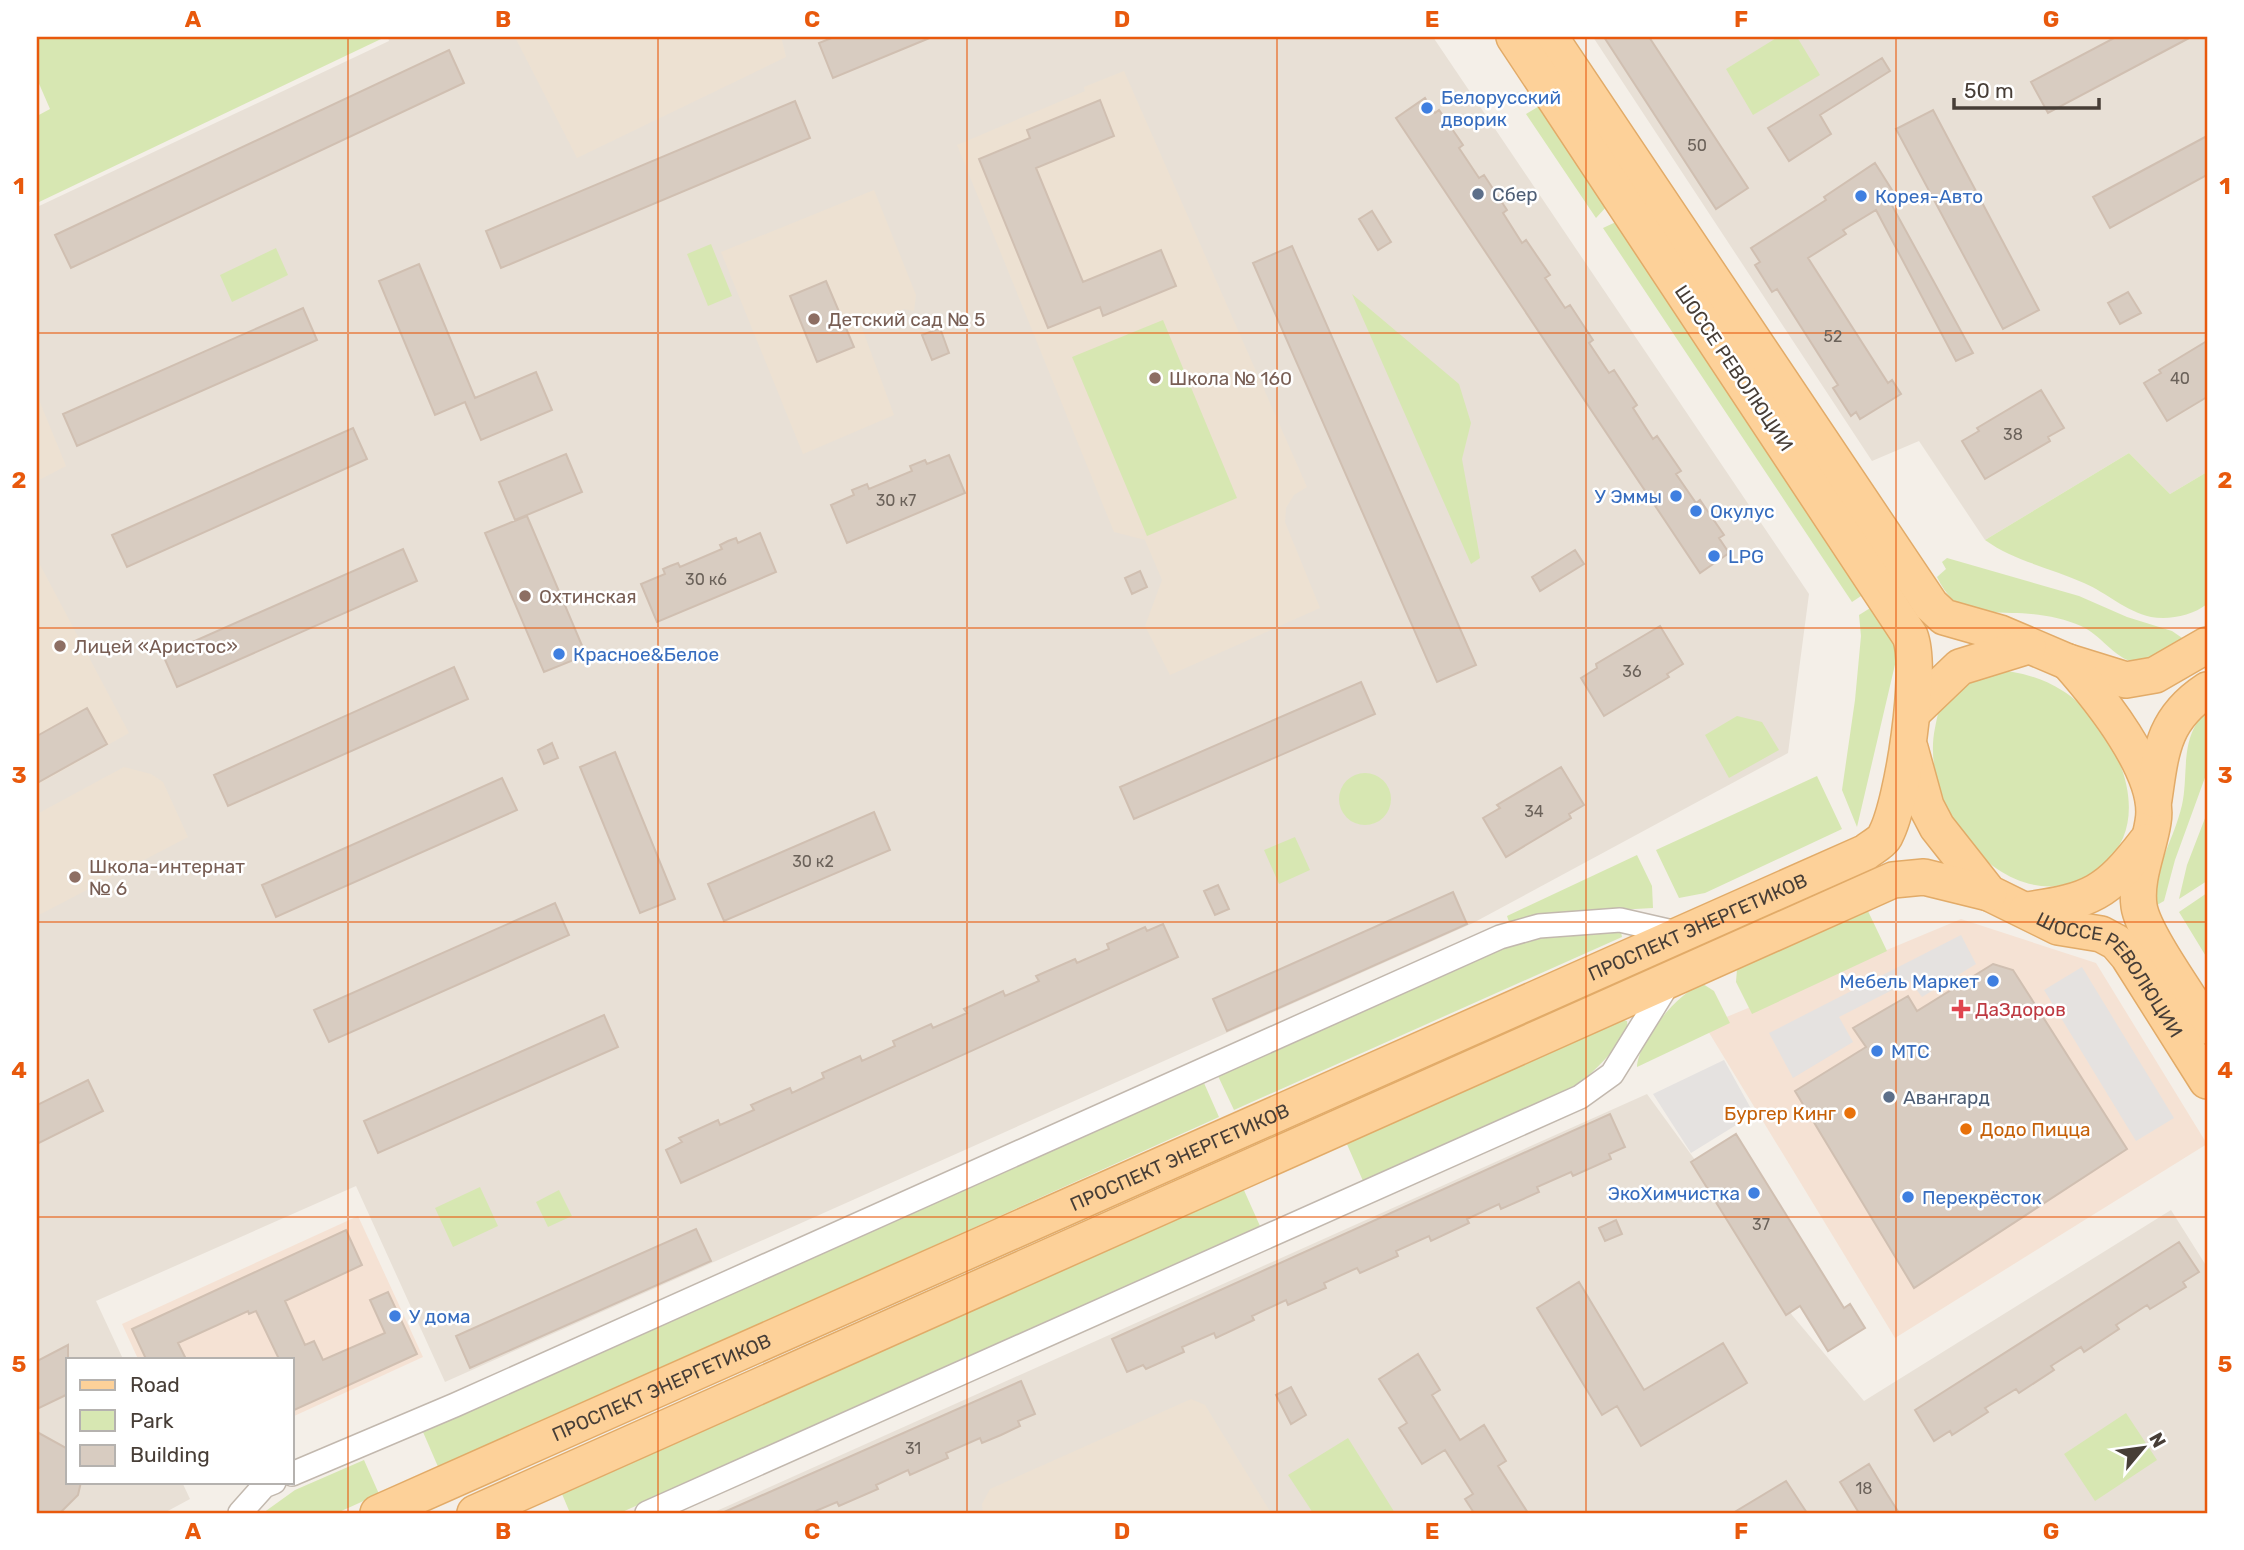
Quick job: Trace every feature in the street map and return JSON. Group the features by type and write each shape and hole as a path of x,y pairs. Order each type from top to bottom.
{"main road":[{"name":"ШОССЕ РЕВОЛЮЦИИ","path":"1514,37 1910,636 1915,649 1910,724 1926,806 1937,827 1989,893 2058,927 2101,934 2116,942 2128,956 2207,1081"},
{"name":"ШОССЕ РЕВОЛЮЦИИ","path":"1550,37 1931,605 1944,617 2000,633 2068,662 2111,713 2154,799 2154,821 2139,892 2142,917 2207,1026"},
{"path":"2068,662 2115,678 2140,680 2172,666 2207,645"},
{"path":"1910,724 1960,667 2028,646"},
{"path":"2154,799 2161,753 2168,730 2179,713 2207,690"},
{"name":"ПРОСПЕКТ ЭНЕРГЕТИКОВ","path":"378,1513 1866,852 1885,837 1898,792 1910,724"},
{"name":"ШОССЕ РЕВОЛЮЦИИ","path":"2027,910 2061,905 2107,887 2148,840"},
{"name":"ПРОСПЕКТ ЭНЕРГЕТИКОВ","path":"475,1513 1892,880 1924,877 1989,893"}],"street":[{"path":"294,1473 419,1421 1500,937 1539,926 1620,920 1681,934"},
{"path":"647,1513 1580,1097 1612,1074 1671,979"},
{"path":"240,1513 264,1486 269,1484"}],"shaded area":[{"path":"388,37 1433,37 1809,594 1788,753 1473,923 445,1382 356,1186 96,1301 123,1358 66,1358 66,1484 183,1484 190,1499 164,1513 37,1513 37,207 389,41"},
{"path":"515,37 781,37 786,57 577,158"},
{"path":"1593,37 2207,37 2207,472 2170,494 2129,453 1985,540 1919,441 1872,461"},
{"name":"Школа № 160","path":"1124,71 1307,487 1294,495 1286,508 1285,522 1320,608 1170,675 1145,626 1162,580 1145,540 1114,532 957,145 1085,91 1084,87"},
{"name":"Детский сад № 5","path":"874,190 916,295 914,311 904,309 862,328 894,415 803,454 721,252"},
{"path":"37,395 66,466 37,481"},
{"name":"Лицей «Аристос»","path":"37,559 129,733 37,785"},
{"name":"Школа-интернат № 6","path":"124,767 151,774 163,782 188,837 37,916 37,814"},
{"path":"1961,919 2096,963 2207,1144 1895,1338 1705,1026"},
{"path":"1961,935 1976,964 1922,997 1910,981 1839,1017 1853,1042 1793,1078 1769,1033"},
{"path":"2082,967 2174,1118 2136,1141 2044,990"},
{"path":"1724,1060 1754,1114 1691,1153 1653,1094"},
{"path":"1647,1094 1706,1175 1792,1315 1864,1401 2171,1210 2207,1267 2207,1513 712,1513"},
{"path":"358,1216 423,1357 294,1416 294,1358 138,1358 122,1324"},
{"path":"1191,1399 1205,1405 1271,1513 983,1513 982,1504 990,1489"}],"green space":[{"path":"37,37 381,39 37,203 37,116 50,109 37,79"},
{"path":"1778,37 1797,37 1820,75 1753,115 1726,69"},
{"path":"1541,105 1608,205 1596,218 1526,114"},
{"path":"1618,221 1867,592 1852,602 1603,228"},
{"path":"711,244 732,296 708,306 687,254"},
{"path":"276,248 288,275 232,302 220,275"},
{"path":"1352,294 1459,384 1471,423 1462,459 1480,558 1471,564"},
{"path":"1163,320 1237,498 1147,536 1072,357"},
{"path":"2129,453 2170,494 2207,472 2207,604 2194,612 2165,618 2142,614 2084,583 2020,559 1985,540"},
{"path":"1947,558 2079,596 2127,617 2172,631 2188,642 2155,660 2134,662 2120,656 2088,630 2065,620 2020,613 1977,611 1959,605 1937,577 1946,569 1942,562"},
{"path":"1875,605 1890,629 1897,656 1857,827 1842,790 1855,700 1861,636 1859,615"},
{"path":"1988,669 2027,675 2063,691 2093,718 2117,756 2128,798 2128,819 2123,838 2115,852 2105,864 2086,878 2049,886 2020,881 1993,866 1970,844 1952,818 1939,788 1933,757 1938,715 1942,700 1951,689"},
{"path":"2207,712 2207,772 2175,860 2164,901 2157,905 2161,865 2182,805 2189,743 2198,721"},
{"path":"1737,716 1762,722 1779,750 1729,778 1705,735"},
{"path":"1365,773 1375,775 1383,781 1389,789 1389,809 1383,817 1375,823 1365,825 1355,823 1347,817 1341,809 1339,799 1341,789 1347,781 1355,775"},
{"path":"1817,776 1842,829 1705,893 1679,898 1656,850"},
{"path":"2207,813 2207,881 2179,899 2187,865"},
{"path":"1295,837 1310,870 1279,884 1264,850"},
{"path":"1637,855 1652,886 1653,908 1564,913 1509,922 1507,916"},
{"path":"2207,893 2207,958 2179,912"},
{"path":"1867,909 1887,951 1752,1014 1736,982 1737,969"},
{"path":"1621,932 1622,937 1234,1110 1218,1076 1507,946 1544,938"},
{"path":"1703,984 1714,991 1730,1023 1637,1067 1644,1044 1661,1019 1682,996"},
{"path":"1623,1020 1627,1021 1628,1029 1623,1037 1605,1060 1576,1086 1363,1181 1346,1142"},
{"path":"1204,1083 1219,1117 439,1469 423,1432"},
{"path":"480,1187 498,1226 453,1247 435,1208"},
{"path":"1243,1188 1260,1226 620,1513 570,1513 562,1494"},
{"path":"559,1190 572,1216 548,1227 536,1202"},
{"path":"2126,1413 2157,1460 2095,1501 2064,1454"},
{"path":"1348,1438 1395,1513 1313,1513 1288,1475"},
{"path":"364,1460 379,1494 337,1513 263,1513 295,1490"}],"building":[{"path":"834,37 932,37 833,78 819,43"},
{"path":"1604,37 1649,37 1748,188 1716,209"},
{"path":"2116,37 2191,37 2048,113 2031,82"},
{"path":"449,50 464,83 71,268 55,235"},
{"path":"1882,58 1890,71 1820,115 1831,134 1789,161 1768,128"},
{"path":"1425,98 1435,113 1439,110 1463,145 1459,148 1479,178 1484,175 1507,210 1503,213 1522,243 1526,240 1550,275 1545,278 1565,308 1570,305 1593,340 1589,343 1609,373 1614,370 1637,405 1633,408 1653,439 1657,436 1681,471 1676,474 1696,503 1700,500 1724,535 1719,538 1729,553 1700,573 1396,118"},
{"path":"1100,100 1114,136 1036,168 1083,282 1161,250 1176,286 1103,316 1100,307 1048,328 979,159 1030,138 1027,130"},
{"path":"795,101 810,138 501,268 486,231"},
{"path":"1933,110 2039,310 2003,329 1896,129"},
{"path":"2207,136 2207,175 2110,228 2093,197"},
{"path":"1875,163 1897,198 1890,202 1973,353 1956,361 1876,210 1843,230 1846,234 1808,258 1888,383 1892,380 1901,394 1860,419 1856,412 1851,416 1833,388 1838,385 1777,289 1772,292 1755,265 1760,262 1751,248 1826,200 1824,197"},
{"path":"1372,211 1391,242 1378,250 1359,219"},
{"path":"1292,246 1476,665 1437,682 1253,263"},
{"path":"419,264 475,398 536,372 552,410 481,440 465,402 435,415 379,281"},
{"path":"826,281 854,347 817,362 790,296"},
{"path":"2128,292 2141,313 2120,324 2108,303"},
{"path":"303,308 317,340 77,446 63,414"},
{"path":"940,328 949,353 932,360 922,335"},
{"path":"2207,341 2207,397 2167,421 2144,383 2161,373 2159,370"},
{"path":"2041,390 2064,428 2048,437 2050,441 1985,479 1962,441 1979,431 1977,428"},
{"path":"353,428 367,459 127,567 112,535"},
{"path":"566,454 582,492 515,520 499,482"},
{"path":"949,455 965,493 847,543 831,505 854,495 852,490 867,484 869,489 912,471 910,466 925,460 927,464"},
{"path":"527,516 586,655 544,672 485,533"},
{"path":"760,533 776,572 657,622 641,584 665,574 663,569 678,563 680,567 722,549 720,545 728,541 736,538 738,543"},
{"path":"403,549 417,581 177,687 163,655"},
{"path":"1575,550 1584,564 1540,591 1532,577"},
{"path":"1140,571 1147,587 1132,594 1125,578"},
{"path":"1660,626 1683,664 1667,674 1669,677 1604,716 1581,678 1597,668 1596,664"},
{"path":"454,667 468,699 228,806 214,775"},
{"path":"1361,682 1375,714 1134,819 1120,787"},
{"path":"87,708 107,744 37,783 37,736"},
{"path":"552,743 558,758 544,764 538,750"},
{"path":"615,752 675,899 640,913 580,767"},
{"path":"1561,767 1584,805 1569,814 1571,818 1506,857 1483,818 1500,808 1497,805"},
{"path":"502,778 517,810 276,917 262,885"},
{"path":"874,812 890,850 724,921 708,884"},
{"path":"1218,885 1229,909 1215,915 1204,891"},
{"path":"1453,892 1467,924 1227,1031 1213,999"},
{"path":"555,903 569,935 329,1042 314,1010"},
{"path":"1163,924 1178,957 681,1183 666,1150 682,1142 679,1138 718,1120 720,1125 754,1110 751,1105 790,1088 792,1093 824,1078 822,1073 860,1056 862,1061 895,1046 893,1041 931,1024 933,1028 967,1013 964,1009 1003,991 1005,996 1039,981 1036,976 1075,959 1077,963 1109,949 1107,944 1145,927 1147,931"},
{"path":"1993,964 2013,970 2127,1149 1914,1288 1795,1091 1866,1047 1853,1028 1908,996 1917,1011"},
{"path":"604,1015 618,1047 378,1153 364,1121"},
{"path":"88,1080 103,1111 37,1144 37,1105"},
{"path":"1610,1114 1625,1147 1609,1154 1611,1159 1573,1176 1571,1172 1537,1187 1539,1192 1501,1209 1499,1204 1467,1219 1469,1223 1431,1241 1429,1236 1396,1251 1398,1256 1360,1273 1357,1268 1324,1283 1326,1288 1288,1305 1286,1300 1252,1316 1254,1320 1216,1338 1214,1333 1182,1347 1184,1352 1146,1369 1143,1365 1127,1372 1112,1339"},
{"path":"1736,1134 1844,1308 1850,1304 1865,1328 1828,1351 1800,1306 1786,1315 1691,1162"},
{"path":"1616,1220 1622,1234 1605,1241 1599,1228"},
{"path":"696,1229 711,1261 470,1368 456,1336"},
{"path":"346,1230 362,1265 285,1301 305,1345 314,1341 323,1360 385,1333 370,1300 388,1292 417,1354 294,1410 294,1358 279,1358 256,1311 249,1314 248,1311 178,1343 186,1358 146,1358 132,1329"},
{"path":"2179,1242 2199,1272 2183,1282 2186,1287 2150,1309 2147,1305 2116,1325 2119,1329 2084,1352 2081,1347 2051,1366 2054,1370 2019,1393 2016,1389 1985,1408 1988,1412 1952,1435 1950,1431 1934,1441 1915,1410"},
{"path":"1579,1282 1644,1390 1723,1343 1747,1383 1641,1446 1617,1406 1602,1415 1537,1308"},
{"path":"68,1345 66,1395 37,1409 37,1361"},
{"path":"1418,1354 1440,1390 1432,1395 1460,1440 1484,1425 1506,1461 1498,1466 1528,1513 1474,1513 1465,1499 1473,1494 1445,1450 1422,1464 1399,1428 1407,1423 1379,1379"},
{"path":"1021,1381 1035,1414 1018,1421 1020,1426 1001,1435 982,1443 980,1438 946,1453 948,1458 910,1475 908,1470 876,1485 878,1489 839,1506 837,1502 811,1513 722,1513"},
{"path":"1291,1387 1306,1415 1291,1424 1276,1395"},
{"path":"37,1432 66,1448 66,1484 81,1484 78,1495 60,1513 37,1513"},
{"path":"1869,1464 1899,1513 1859,1513 1840,1482"},
{"path":"1786,1481 1807,1513 1733,1513"}],"place":[{"name":"Белорусский дворик","path":"1427,108"},
{"name":"Сбер","path":"1478,194"},
{"name":"Корея-Авто","path":"1861,196"},
{"name":"Детский сад № 5","path":"814,319"},
{"name":"Школа № 160","path":"1155,378"},
{"name":"У Эммы","path":"1676,496"},
{"name":"Окулус","path":"1696,511"},
{"name":"LPG","path":"1714,556"},
{"name":"Охтинская","path":"525,596"},
{"name":"Лицей «Аристос»","path":"60,646"},
{"name":"Красное&Белое","path":"559,654"},
{"name":"Школа-интернат № 6","path":"75,877"},
{"name":"Мебель Маркет","path":"1993,981"},
{"name":"ДаЗдоров","path":"1961,1009"},
{"name":"МТС","path":"1877,1051"},
{"name":"Авангард","path":"1889,1097"},
{"name":"Бургер Кинг","path":"1850,1113"},
{"name":"Додо Пицца","path":"1966,1129"},
{"name":"ЭкоХимчистка","path":"1754,1193"},
{"name":"Перекрёсток","path":"1908,1197"},
{"name":"У дома","path":"395,1316"}]}
